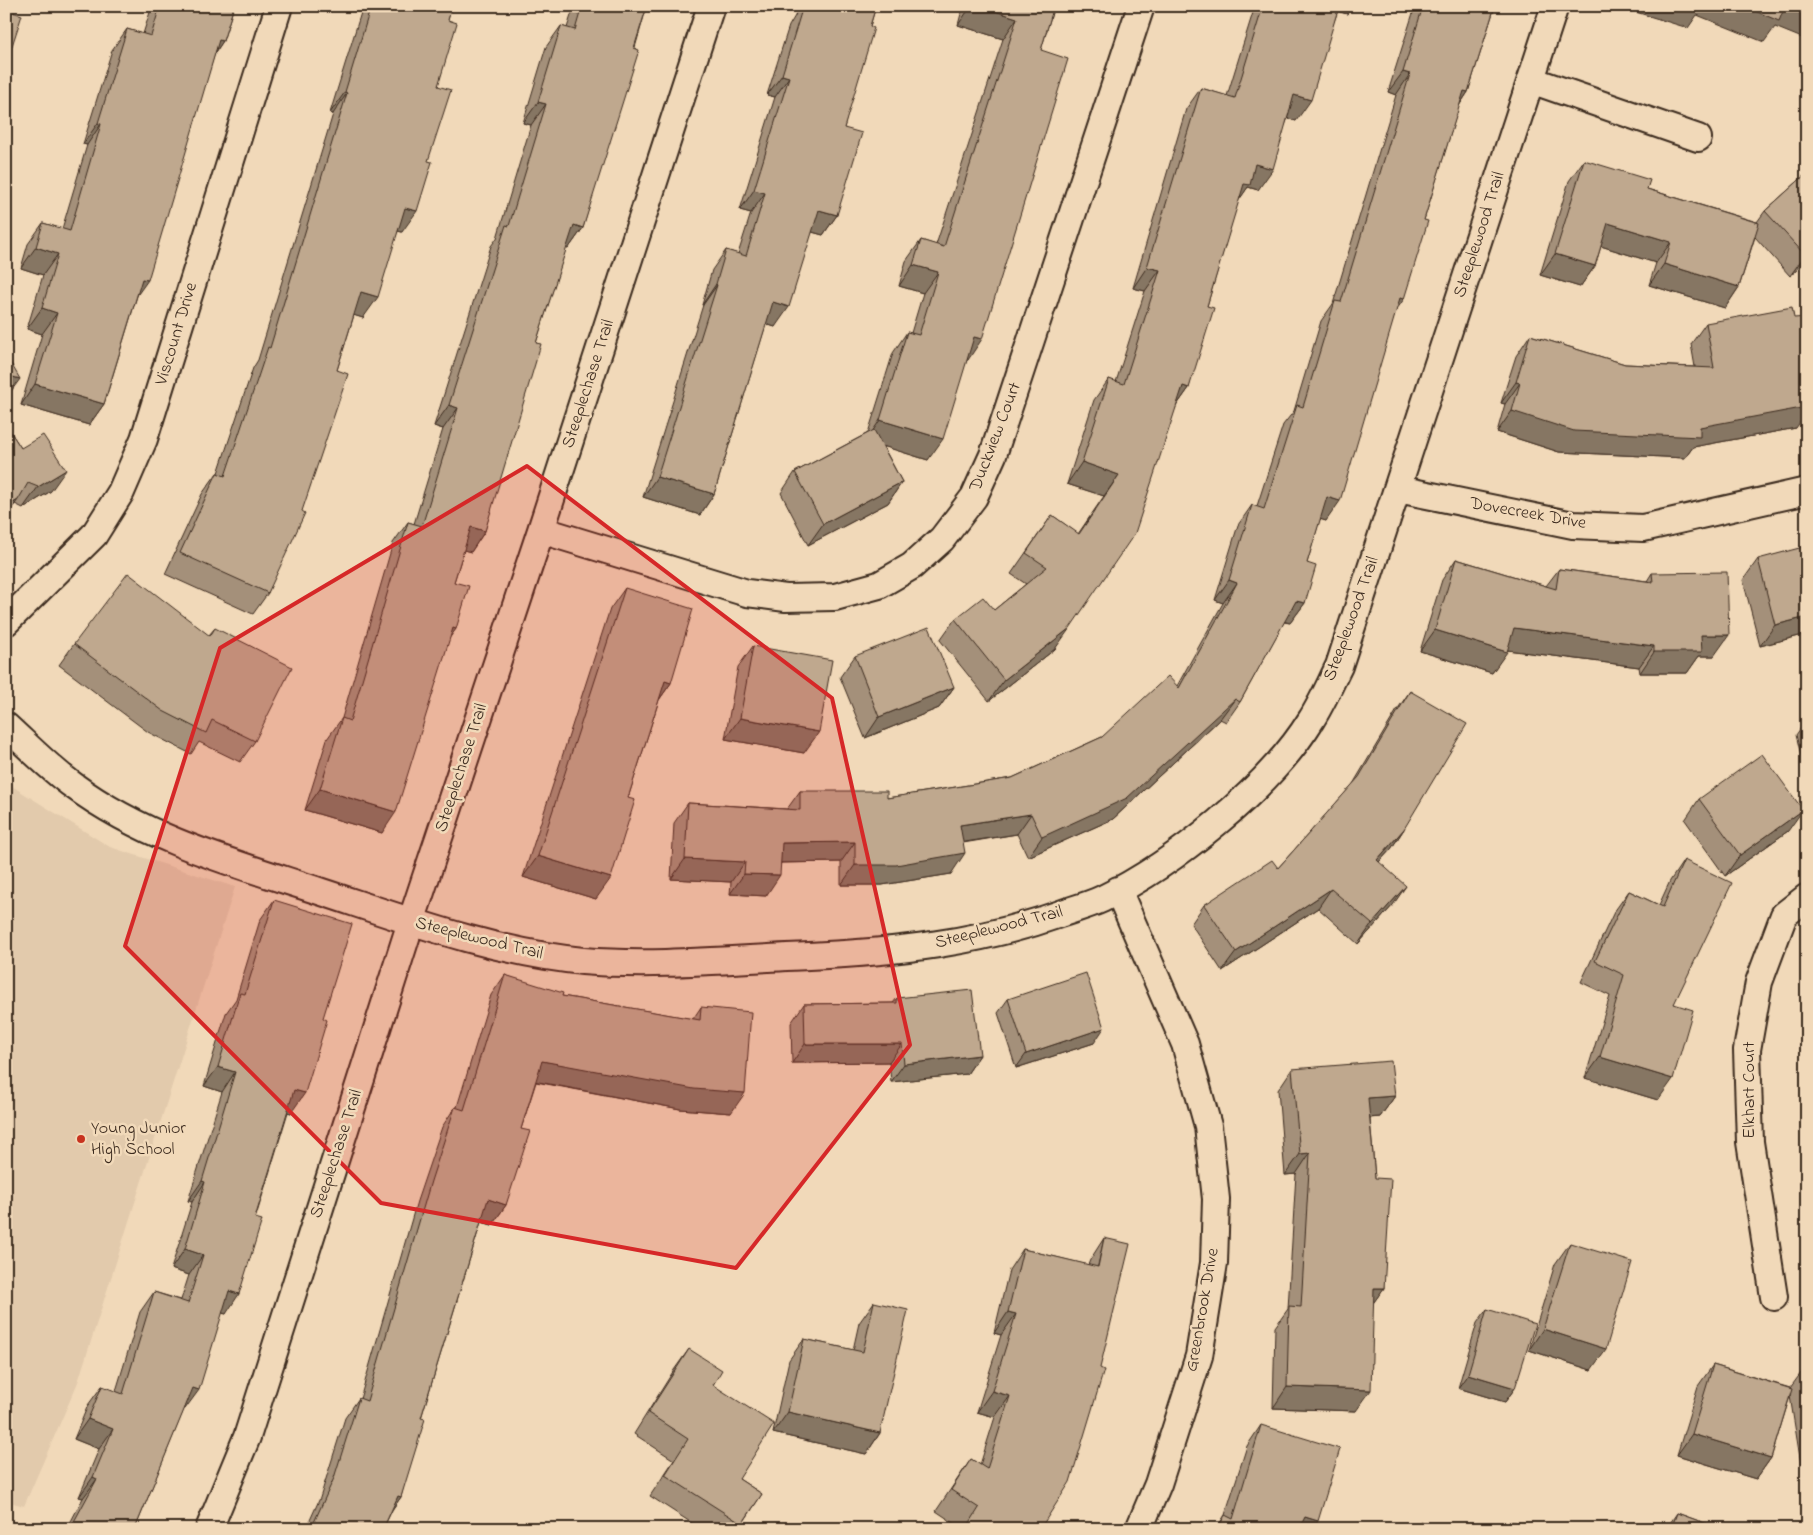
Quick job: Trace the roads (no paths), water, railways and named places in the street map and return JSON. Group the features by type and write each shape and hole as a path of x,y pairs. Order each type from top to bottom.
{"street":[{"name":"Viscount Drive","path":"6,622 94,536 121,492 144,439 279,6"},
{"name":"Steeplechase Trail","path":"209,1529 247,1437 411,922 541,530 711,6"},
{"name":"Duckview Court","path":"541,530 747,593 786,598 835,597 879,585 912,566 942,539 974,497 993,455 1141,6"},
{"name":"Steeplewood Trail","path":"6,726 74,786 137,824 202,853 411,922 524,953 585,961 648,962 883,952 966,939 1036,923 1100,900 1160,866 1238,804 1273,770 1311,721 1339,666 1555,6"},
{"path":"1531,80 1698,138"},
{"name":"Dovecreek Drive","path":"1398,488 1573,525 1643,528 1807,491"},
{"name":"Greenbrook Drive","path":"1118,890 1186,1044 1208,1126 1216,1199 1214,1263 1198,1356 1158,1484 1139,1529"},
{"name":"Elkhart Court","path":"1774,1297 1750,1142 1747,1050 1758,982 1784,915 1807,897"}],"place":[{"name":"Young Junior High School","path":"81,1139"}]}
